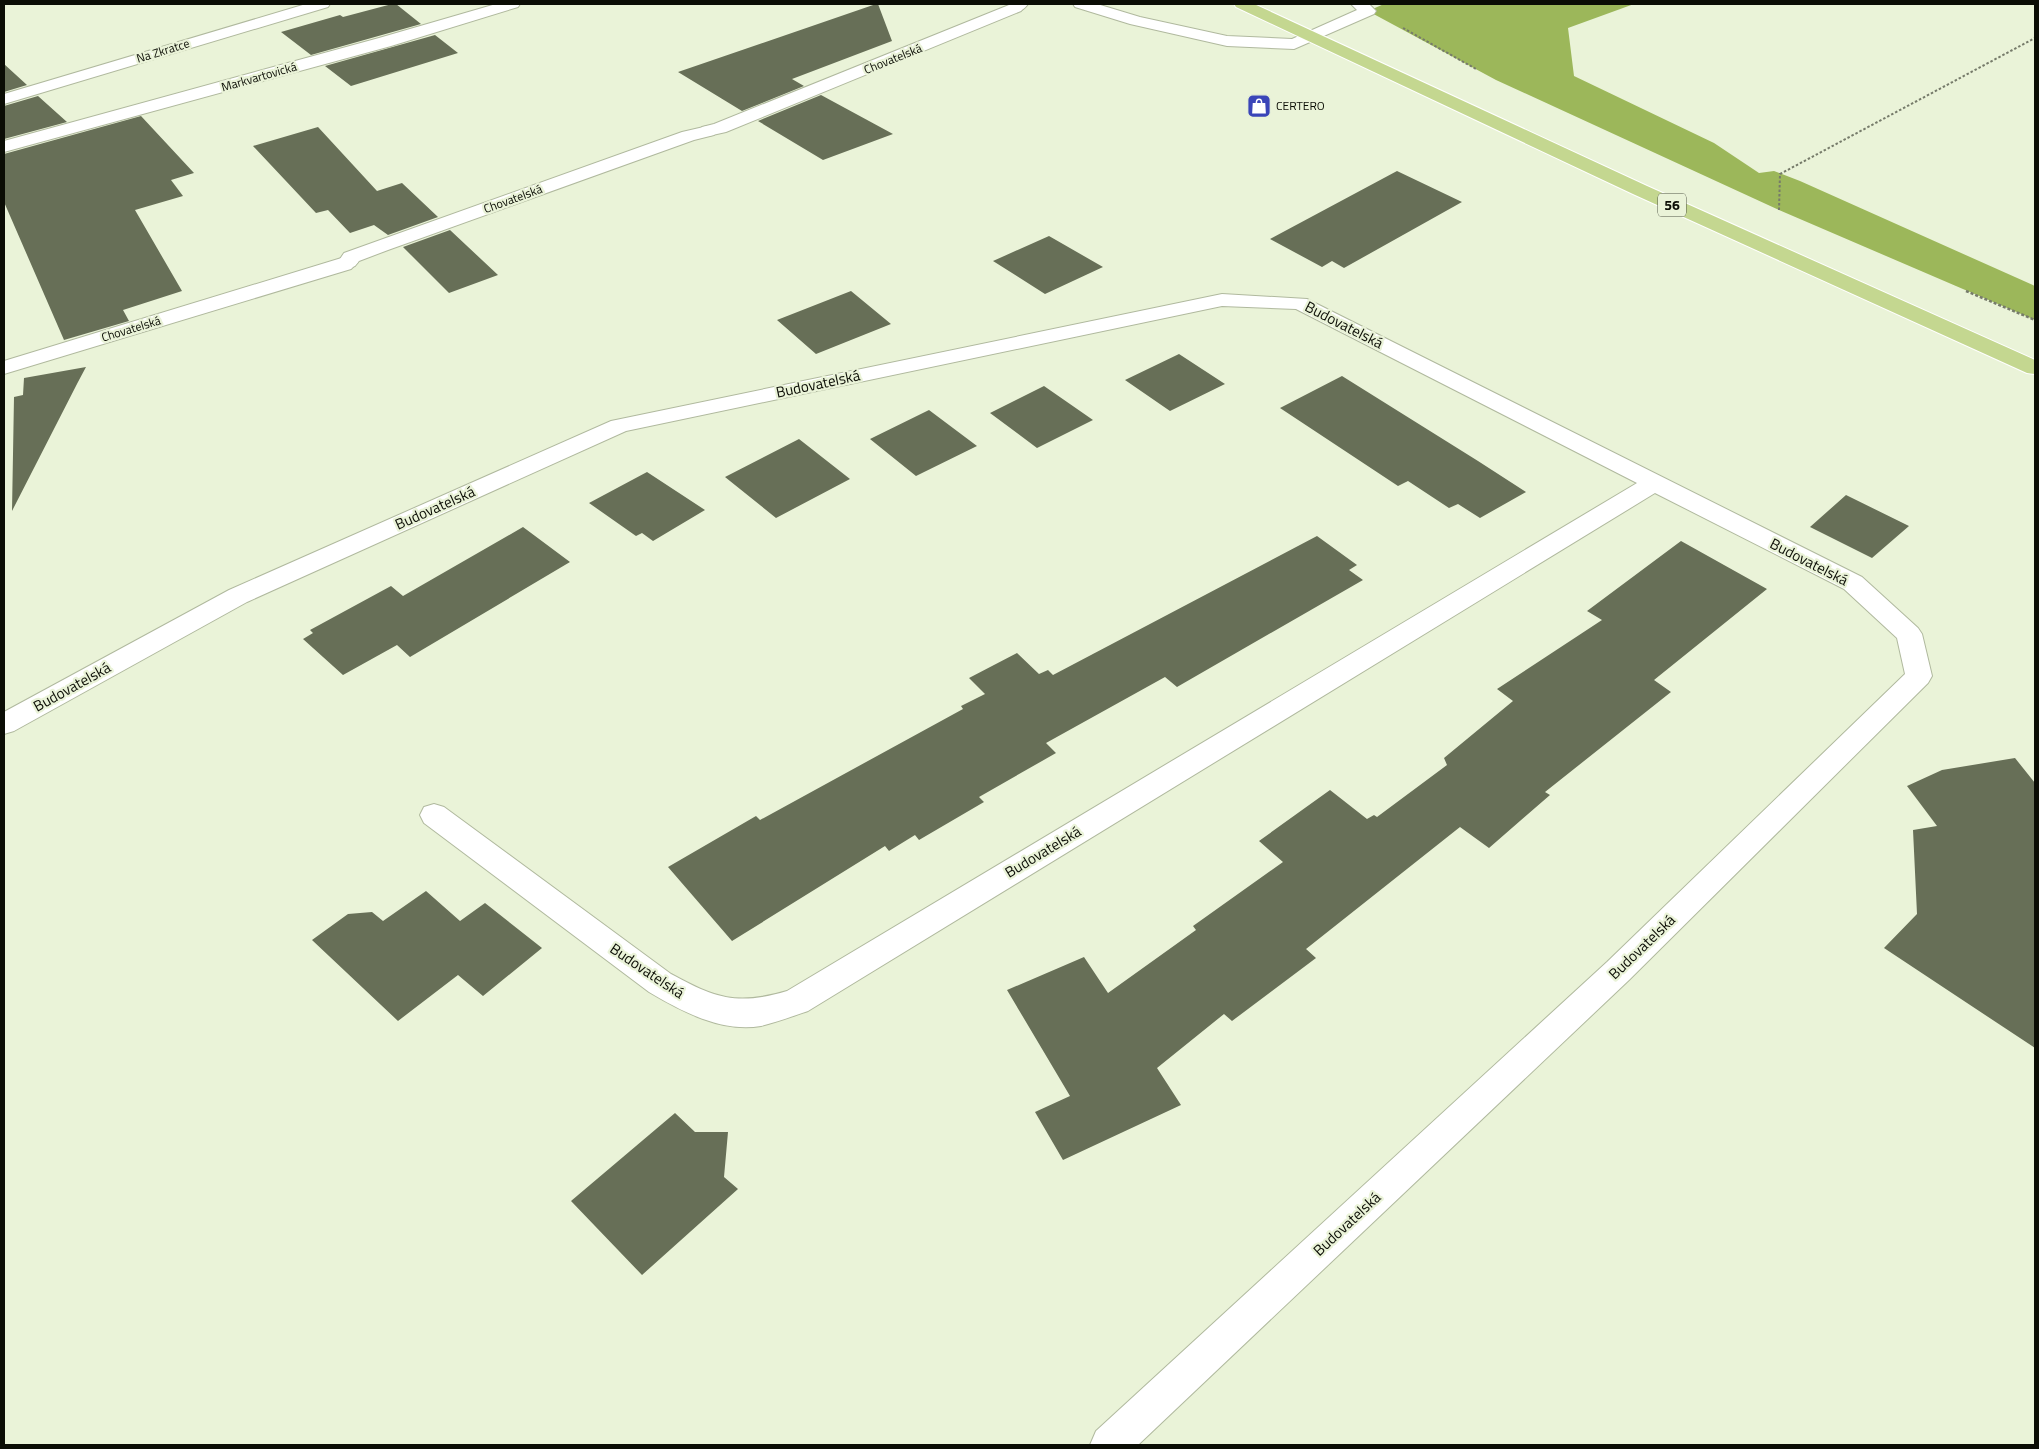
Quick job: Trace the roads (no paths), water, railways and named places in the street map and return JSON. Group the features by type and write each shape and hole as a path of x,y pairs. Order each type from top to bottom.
{"main road":[{"name":"56","path":"1242,4 1649,194 2035,368"}],"street":[{"name":"Na Zkratce","path":"4,99 322,4"},
{"name":"Markvartovická","path":"4,147 385,42 512,4"},
{"path":"1081,4 1153,25 1227,41 1294,44 1368,11 1359,4"},
{"name":"Chovatelská","path":"4,368 344,265 351,257 688,136 720,128 1018,6"},
{"name":"Budovatelská","path":"4,724 238,596 619,426 1222,300 1300,302 1853,583 1909,634 1919,676 1618,971 1110,1445"},
{"name":"Budovatelská","path":"434,815 660,983 695,1002 732,1013 759,1012 797,1001 1654,483"}],"place":[{"name":"CERTERO","path":"1259,106"}]}
